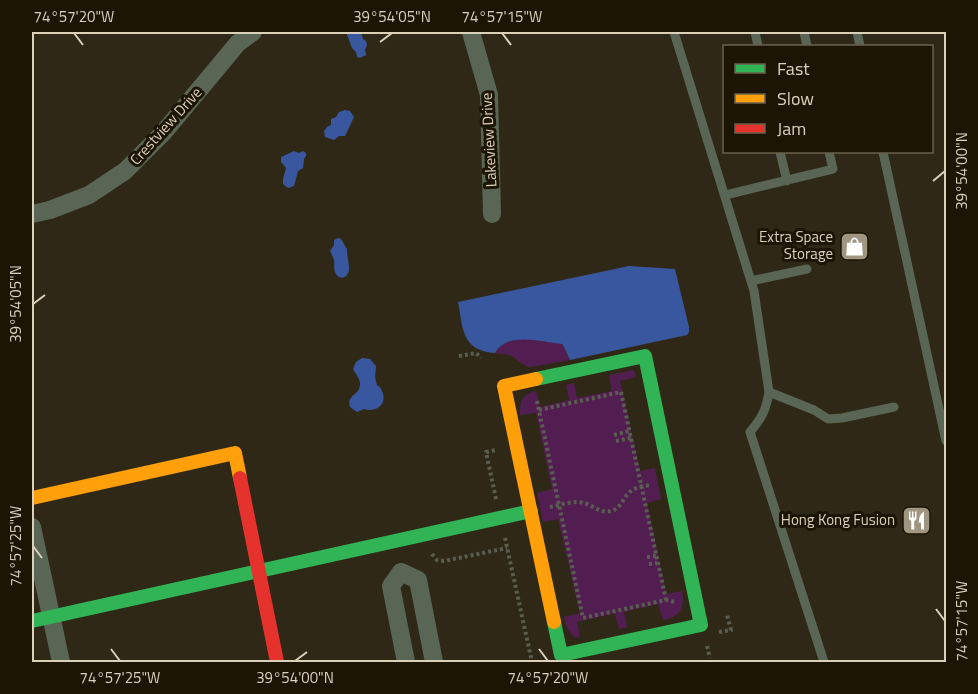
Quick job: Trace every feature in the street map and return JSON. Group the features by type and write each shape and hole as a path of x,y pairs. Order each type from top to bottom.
{"street":[{"name":"Crestview Drive","path":"32,214 50,210 89,195 125,171 163,133 238,43 253,32"},
{"name":"Lakeview Drive","path":"471,32 489,95 492,214"},
{"path":"645,356 701,625 561,655 536,510 504,386 532,380 645,356"},
{"path":"32,498 235,453 277,663"},
{"path":"32,621 536,510"},
{"path":"32,527 37,577 51,616 61,663"},
{"path":"394,541 401,572 391,586 406,663"},
{"path":"401,572 418,580 434,663"}],"lane":[{"path":"674,32 754,291 769,392 760,421 750,432 824,663"},
{"path":"780,153 787,180"},
{"path":"725,195 833,170 829,153"},
{"path":"883,153 946,441"},
{"path":"751,281 807,269"},
{"path":"769,392 814,410 828,419 894,407"}],"path":[{"path":"459,356 476,353 481,358"},
{"path":"532,380 582,618 666,600 621,392 539,410"},
{"path":"614,435 629,431"},
{"path":"616,441 631,438"},
{"path":"497,504 492,468 486,452 506,448"},
{"path":"536,510 581,502 603,512 610,511 617,508 629,492 656,484"},
{"path":"503,529 532,663"},
{"path":"444,561 507,548"},
{"path":"647,557 656,556"},
{"path":"649,564 657,562"}],"shaded area":[{"path":"521,338 562,344 570,360 530,367 510,355 495,353 503,345"},
{"path":"634,370 636,377 620,381 640,471 655,468 661,499 647,503 666,594 682,591 682,607 674,617 663,620 658,604 624,612 627,627 619,629 615,613 577,622 580,637 576,638 568,629 564,617 580,613 558,519 543,522 537,493 552,489 536,413 520,415 521,402 527,394 536,391 540,407 569,400 566,385 574,383 577,398 612,391 609,375"}],"water":[{"path":"346,32 361,32 367,45 366,55 357,57"},
{"path":"345,110 350,111 354,117 345,136 339,136 334,140 325,137 324,131 331,125 331,119"},
{"path":"294,151 299,153 303,151 306,156 303,168 298,171 294,186 288,188 283,184 286,168 281,162 281,157"},
{"path":"338,238 347,249 349,264 348,274 342,278 335,272 334,260 330,251 334,240"},
{"path":"629,266 675,269 689,327 687,335 570,360 562,344 516,340 500,346 495,353 476,348 466,337 458,302"},
{"path":"362,358 370,359 376,366 375,379 384,399 380,406 373,410 364,409 357,412 350,407 349,403 360,384 353,369 356,362"}],"traffic: fast":[{"path":"554,622 561,655 701,625 645,356"},
{"path":"536,379 645,356"},
{"path":"32,621 531,511"}],"traffic: slow":[{"path":"536,379 504,386 554,622"},
{"path":"32,498 235,453 240,478"}],"traffic: jam":[{"path":"240,478 277,662"}],"place":[{"name":"Extra Space Storage","path":"854,246"},
{"name":"Hong Kong Fusion","path":"916,520"}]}
